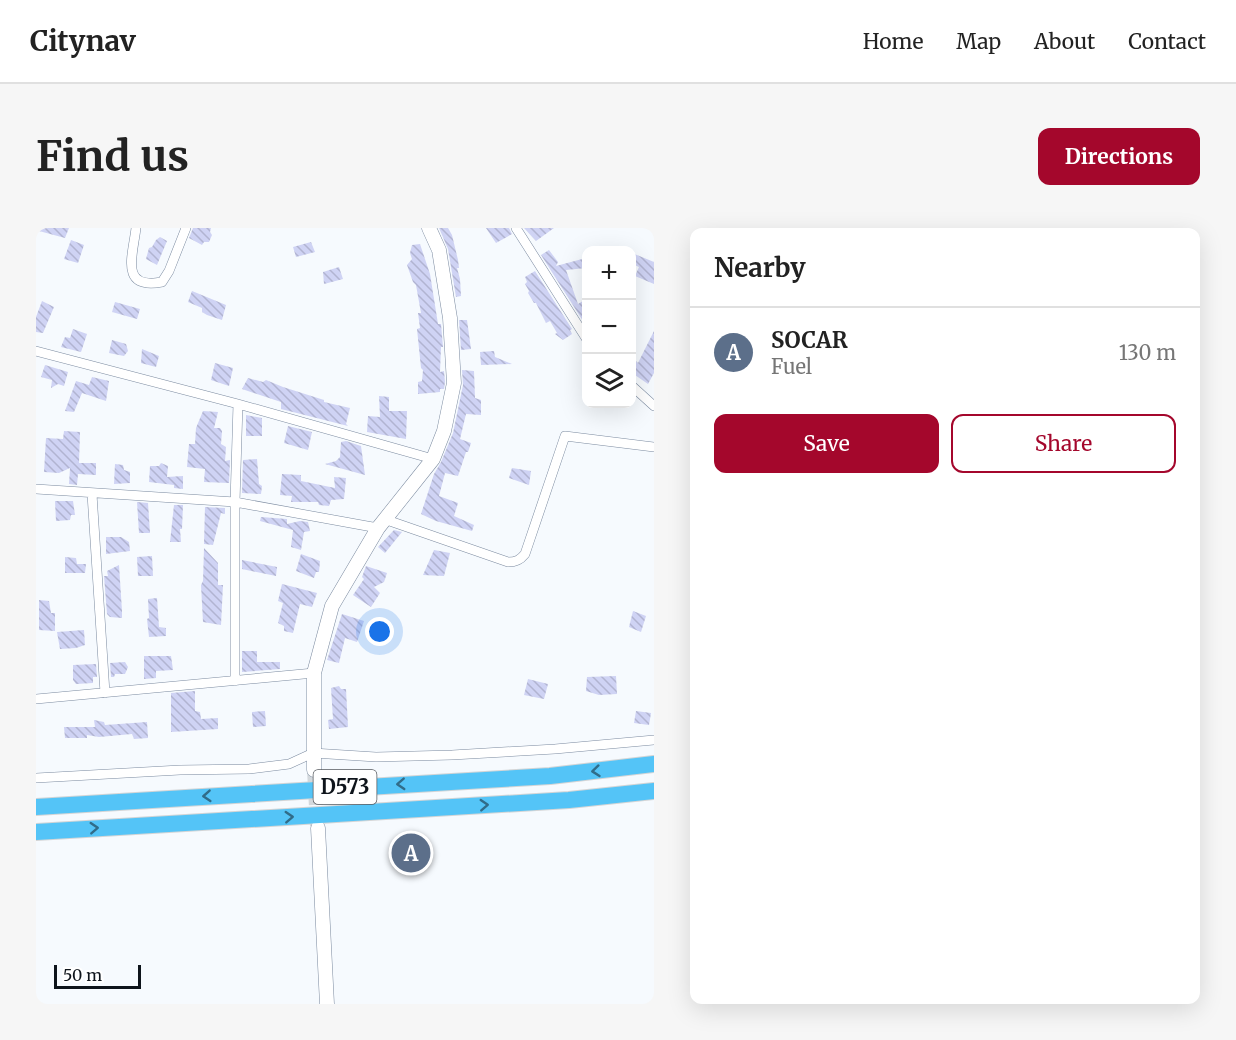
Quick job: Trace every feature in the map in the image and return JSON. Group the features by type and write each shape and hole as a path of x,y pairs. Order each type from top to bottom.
{"highway":[{"name":"D573","path":"36,807 550,776 654,764"},
{"name":"D573","path":"36,832 569,801 654,791"}],"street":[{"path":"136,228 131,272 135,279 152,284 162,282 169,271 186,228"},
{"path":"314,770 314,673 332,606 381,524 433,459 444,431 454,383 450,318 439,250 429,228"},
{"path":"516,228 582,332"},
{"path":"37,354 238,404 433,459"},
{"path":"636,390 654,406"},
{"path":"236,681 235,502 238,404"},
{"path":"36,489 235,502 381,524 513,562 525,554 565,436 654,447"},
{"path":"92,494 105,693"},
{"path":"36,699 314,673"},
{"path":"36,778 180,770 249,769 289,764 313,753 376,757 452,755 654,740"},
{"path":"318,828 327,1004"}],"building":[{"path":"40,228 69,228 65,238 39,231"},
{"path":"193,228 211,228 212,235 209,242 204,242 202,245 189,238"},
{"path":"439,228 448,228 452,235 458,260 461,296 456,297 448,249"},
{"path":"486,228 509,228 512,234 496,243"},
{"path":"524,228 554,228 536,241"},
{"path":"160,237 167,241 157,265 146,259 149,248"},
{"path":"71,240 84,245 78,263 64,259"},
{"path":"311,242 315,252 296,257 293,247"},
{"path":"420,244 430,274 438,324 441,324 443,347 441,347 440,372 444,371 445,382 444,389 440,389 440,392 418,394 418,382 422,381 423,370 417,329 420,328 418,313 421,313 416,285 407,265 412,259 410,253 412,245"},
{"path":"549,250 558,262 556,266 582,259 582,268 566,270 578,304 582,302 582,319 541,255"},
{"path":"636,255 654,262 654,284 636,276 639,267 636,266"},
{"path":"339,267 343,279 324,284 323,272"},
{"path":"535,271 572,329 570,330 572,334 563,340 555,334 557,333 550,321 546,323 528,293 525,277"},
{"path":"192,291 226,305 222,320 207,315 202,312 202,308 188,302"},
{"path":"42,301 54,307 43,333 36,332 36,317"},
{"path":"115,302 140,309 137,319 112,312"},
{"path":"459,320 467,320 471,349 461,350"},
{"path":"73,329 87,334 81,352 61,347 65,337 70,338"},
{"path":"654,331 654,373 648,384 636,376 636,361 638,363"},
{"path":"112,340 126,344 128,351 124,356 109,353"},
{"path":"142,349 159,356 156,367 141,363"},
{"path":"494,351 495,357 512,364 481,365 480,352"},
{"path":"215,363 233,368 229,386 211,380"},
{"path":"45,365 68,372 64,386 58,384 51,388 52,380 41,377"},
{"path":"462,370 474,371 475,398 481,400 481,415 466,414 460,439 471,443 458,476 445,473 439,496 458,503 454,516 474,525 472,531 436,521 421,514 434,474 453,433 463,385"},
{"path":"92,377 109,381 106,401 82,393 74,412 65,411 76,381 89,385"},
{"path":"248,378 263,382 266,380 324,400 324,402 350,408 346,424 348,426 281,409 281,402 242,389"},
{"path":"379,396 389,397 389,411 407,411 406,439 367,432 368,416 380,417"},
{"path":"203,411 218,412 214,428 220,428 222,431 221,444 226,447 225,461 230,460 229,483 204,482 205,469 187,467 189,444 195,444 196,428"},
{"path":"246,415 262,418 262,436 246,436"},
{"path":"288,426 312,432 308,450 284,443"},
{"path":"64,431 80,432 79,463 96,463 96,475 78,474 77,485 69,484 70,468 59,473 44,472 46,438 63,439"},
{"path":"346,441 361,446 365,475 325,464 336,461 340,457 341,442"},
{"path":"257,459 259,484 262,486 261,494 242,493 243,460"},
{"path":"161,463 168,466 167,477 183,476 183,489 174,488 174,485 149,482 150,466 159,466"},
{"path":"115,464 123,465 124,470 130,472 130,483 114,484"},
{"path":"512,468 531,471 529,485 509,478"},
{"path":"282,474 301,475 301,481 335,488 334,477 346,478 344,499 331,500 329,506 319,505 318,502 291,502 292,496 280,495"},
{"path":"55,501 73,501 75,515 71,515 70,520 56,521"},
{"path":"137,502 148,503 150,533 139,533"},
{"path":"174,505 183,505 181,542 170,542"},
{"path":"205,507 225,508 225,514 221,513 213,545 204,544"},
{"path":"261,517 287,519 287,524 308,522 310,531 304,532 301,550 291,547 293,530 260,521"},
{"path":"394,530 402,532 385,553 378,547"},
{"path":"106,537 121,537 129,542 130,551 106,554"},
{"path":"204,548 218,563 218,585 223,585 221,625 203,622 201,585"},
{"path":"434,550 450,553 444,576 423,575"},
{"path":"301,554 320,561 319,572 316,572 314,578 296,571"},
{"path":"152,556 153,576 138,576 137,557"},
{"path":"65,557 76,558 77,564 86,564 85,573 65,573"},
{"path":"242,560 277,567 276,576 242,569"},
{"path":"119,565 122,618 110,617 107,614 104,576 108,576 107,571"},
{"path":"366,566 387,573 384,582 374,587 380,593 371,607 353,595 364,579 362,577"},
{"path":"282,584 317,593 312,607 300,604 293,633 284,631 284,626 278,623 283,603 278,601"},
{"path":"157,598 159,627 166,628 166,636 149,637 148,599"},
{"path":"39,600 49,601 51,613 55,613 55,631 39,630"},
{"path":"633,611 646,616 641,632 629,627"},
{"path":"342,614 364,621 357,642 345,638 339,663 327,660"},
{"path":"84,630 85,645 60,649 57,632"},
{"path":"242,651 257,651 257,662 280,662 280,669 242,672"},
{"path":"144,656 171,656 173,670 156,671 156,678 144,679"},
{"path":"125,662 128,667 125,674 115,674 111,677 110,663"},
{"path":"96,664 97,677 93,677 93,683 76,684 73,680 73,665"},
{"path":"616,676 617,694 599,695 586,691 587,677"},
{"path":"528,679 548,684 544,699 524,695"},
{"path":"339,686 341,689 346,689 348,727 329,729 328,720 333,719 331,688"},
{"path":"195,691 195,711 200,712 201,719 218,718 218,729 171,732 171,693"},
{"path":"265,711 266,726 253,727 252,712"},
{"path":"636,711 651,713 649,725 634,723"},
{"path":"94,720 104,722 105,725 147,722 148,738 134,739 132,734 65,738 64,727 95,727"}],"tunnel":[{"path":"314,770 317,826"}],"place":[{"name":"SOCAR","path":"411,853"}]}
